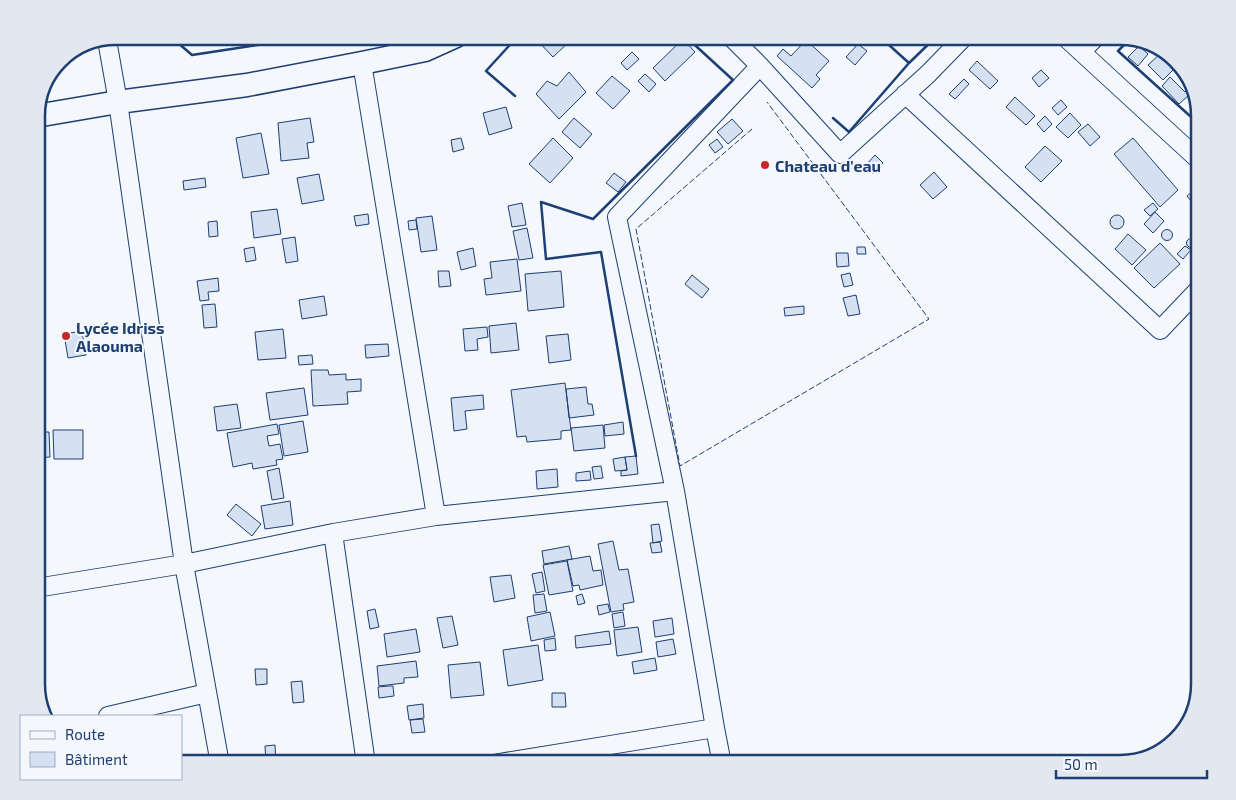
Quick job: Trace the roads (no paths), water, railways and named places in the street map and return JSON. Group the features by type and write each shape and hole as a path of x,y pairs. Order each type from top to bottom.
{"street":[{"path":"45,114 118,102 246,85 425,50 436,45"},
{"path":"739,45 840,154 956,45"},
{"path":"1074,45 1191,152"},
{"path":"1081,52 1088,45"},
{"path":"108,46 118,102 184,564 218,755"},
{"path":"362,63 436,516"},
{"path":"720,755 675,491 617,217 760,66"},
{"path":"905,94 1160,330 1191,297"},
{"path":"45,587 184,564 333,533 436,516 675,491"},
{"path":"333,533 365,755"},
{"path":"112,715 207,692"},
{"path":"548,755 715,728"}],"place":[{"name":"Chateau d'eau","path":"765,165"},
{"name":"Lycée Idriss Alaouma","path":"66,336"}]}
